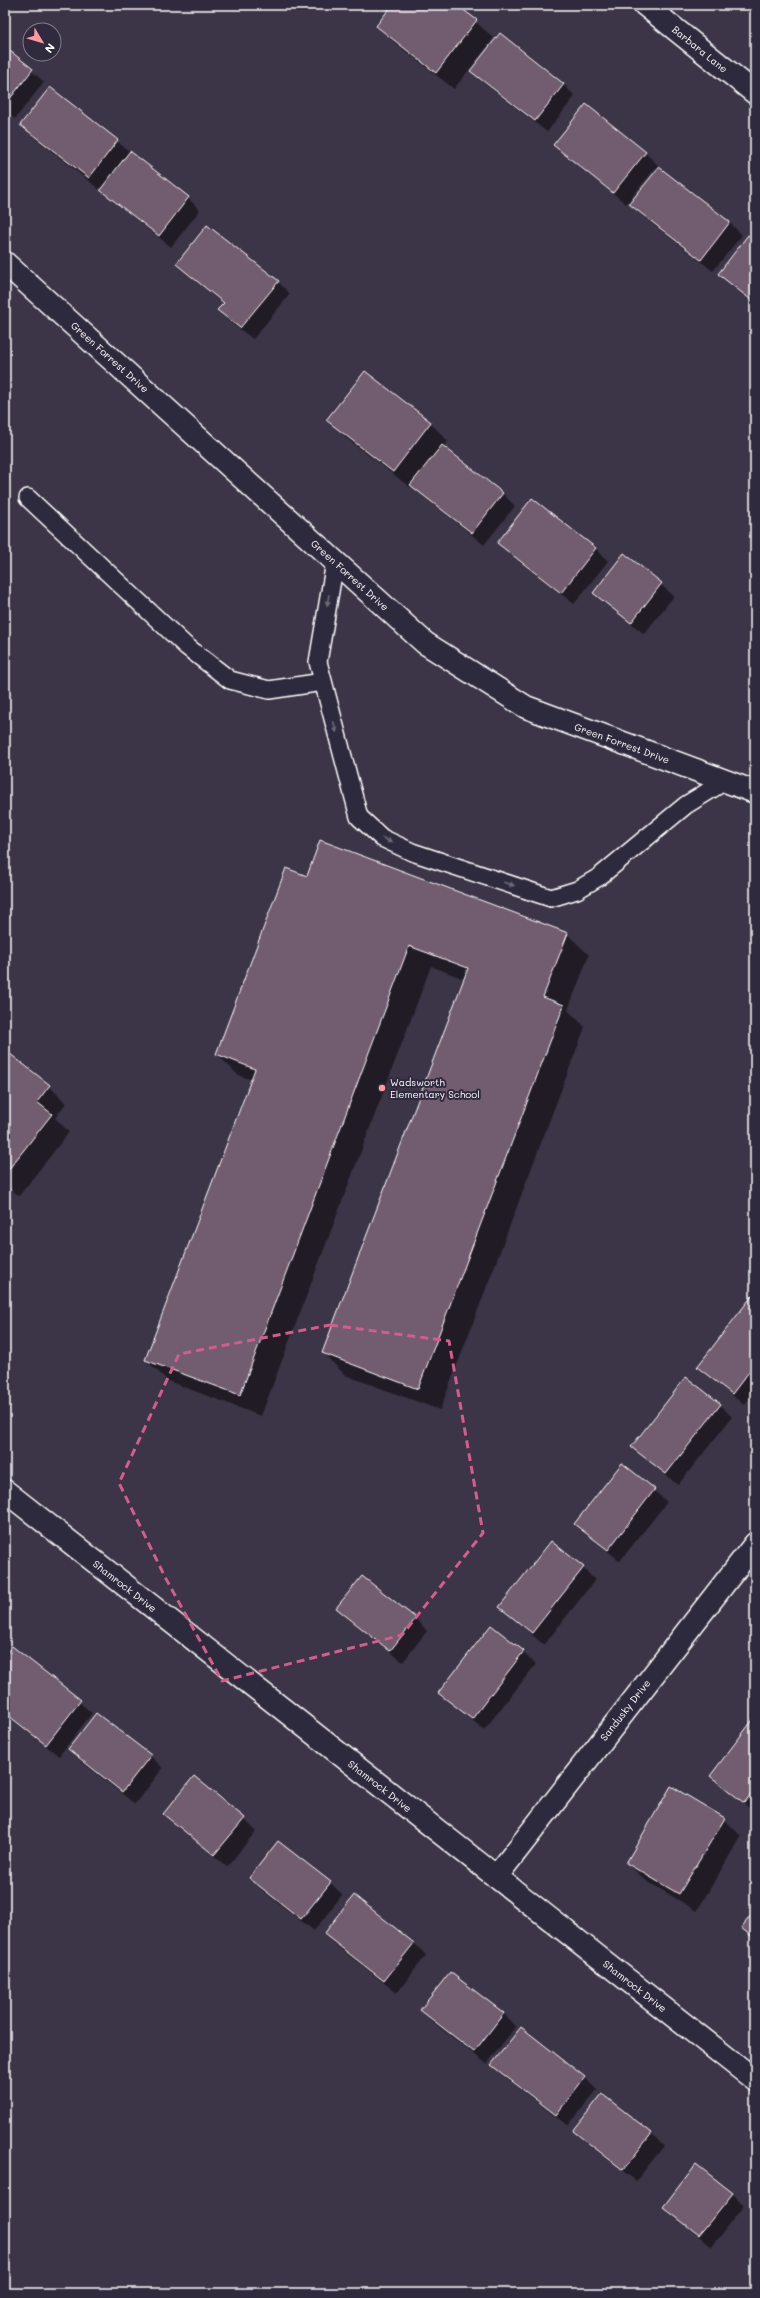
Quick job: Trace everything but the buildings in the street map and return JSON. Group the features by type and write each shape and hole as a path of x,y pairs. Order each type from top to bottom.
{"street":[{"name":"Barbara Lane","path":"645,5 755,93"},
{"name":"Green Forrest Drive","path":"5,263 425,643 526,707 755,792"},
{"name":"Shamrock Drive","path":"5,1491 755,2080"},
{"name":"Sandusky Drive","path":"496,1877 755,1544"}],"lane":[{"path":"28,498 186,646 230,680 269,690 323,682"},
{"path":"335,562 318,662 359,817 382,838 412,852 552,898 576,890 598,877 686,805 726,781"}],"highlighted area":[{"path":"330,1325 449,1341 483,1533 402,1635 222,1681 165,1577 119,1483 179,1354"}],"place":[{"name":"Wadsworth Elementary School","path":"382,1088"}]}
